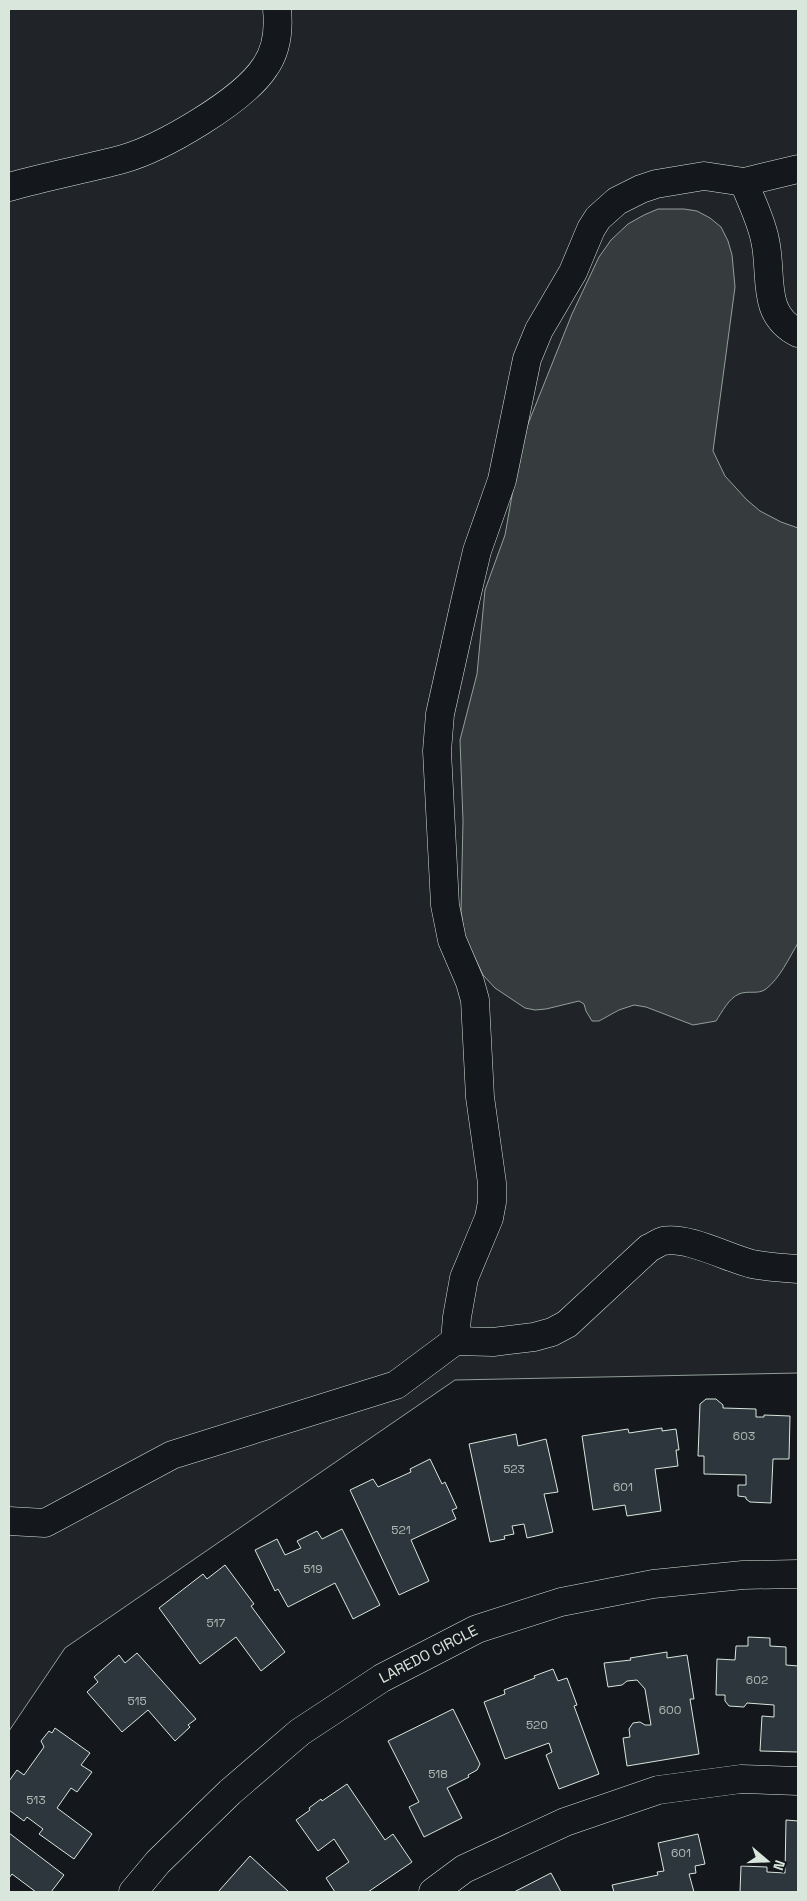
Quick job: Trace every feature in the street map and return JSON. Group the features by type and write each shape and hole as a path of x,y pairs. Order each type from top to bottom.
{"street":[{"path":"9,187 48,176 125,159 185,130 226,106 247,88 266,66 275,44 278,22 277,9"},
{"path":"455,1341 464,1278 486,1225 492,1202 489,1154 480,1098 475,1000 470,982 452,940 445,905 437,751 438,727 477,550 502,480 527,359 539,330 573,272 585,240 598,218 617,201 656,184 704,176 744,182 798,169"},
{"path":"744,182 765,239 774,308 781,322 798,333"},
{"path":"9,1521 45,1523 172,1454 396,1385 455,1341 493,1342 534,1337 552,1332 567,1324 649,1248 662,1241 676,1241 701,1246 729,1257 774,1268 798,1269"},
{"name":"LAREDO CIRCLE","path":"133,1892 158,1862 210,1811 300,1732 382,1678 476,1629 560,1602 653,1584 743,1575 798,1574"},
{"path":"433,1892 464,1869 565,1822 658,1790 741,1778 798,1781"}],"shaded area":[{"path":"9,9 798,9 798,1373 455,1380 65,1648 9,1731"},
{"path":"658,209 697,211 721,227 728,241 732,255 735,287 713,451 725,476 747,500 760,511 798,528 798,943 780,974 766,989 760,992 739,994 729,1002 716,1021 693,1025 646,1007 634,1005 619,1010 599,1021 592,1021 584,1004 579,1001 546,1009 535,1010 525,1008 495,988 483,975 465,937 461,911 463,821 460,740 477,674 485,590 505,535 522,439 572,314 599,257 611,240 628,224"}],"building":[{"path":"706,1399 716,1399 723,1405 723,1408 756,1409 756,1417 764,1417 764,1415 790,1416 789,1459 773,1459 771,1503 750,1502 746,1497 738,1496 738,1485 746,1485 746,1475 704,1474 704,1456 698,1456 700,1404"},
{"path":"662,1428 662,1431 676,1429 679,1450 676,1450 678,1466 655,1469 661,1511 627,1516 625,1505 593,1510 582,1436 628,1429 629,1433"},
{"path":"516,1434 518,1446 546,1439 558,1492 544,1494 553,1532 527,1538 524,1524 512,1526 514,1534 504,1536 505,1539 490,1542 469,1444"},
{"path":"430,1459 442,1484 445,1482 457,1508 452,1510 456,1519 411,1540 429,1581 399,1595 350,1490 373,1479 378,1487 411,1472 410,1469"},
{"path":"342,1529 380,1605 353,1619 335,1583 288,1607 278,1589 275,1591 255,1550 277,1539 285,1555 301,1548 297,1541 317,1531 322,1539"},
{"path":"225,1565 254,1604 251,1606 285,1652 261,1671 236,1637 200,1664 159,1608 203,1574 207,1579"},
{"path":"748,1637 770,1638 770,1646 786,1647 786,1665 798,1666 798,1752 760,1751 762,1716 774,1717 774,1705 747,1703 744,1707 729,1706 725,1701 725,1695 716,1695 717,1659 735,1660 736,1646 748,1646"},
{"path":"667,1652 667,1658 687,1655 694,1699 690,1699 699,1754 627,1766 623,1738 630,1737 629,1729 633,1723 640,1722 645,1725 651,1725 645,1689 637,1680 608,1687 604,1663 631,1660 630,1658"},
{"path":"137,1653 196,1719 188,1725 190,1727 175,1741 148,1710 122,1732 87,1692 98,1682 94,1677 119,1655 125,1663"},
{"path":"553,1669 558,1681 567,1678 577,1705 574,1706 599,1774 559,1789 546,1755 552,1752 549,1743 505,1759 484,1702 505,1694 504,1690"},
{"path":"453,1709 480,1764 477,1770 468,1775 469,1777 447,1788 462,1818 424,1837 409,1807 419,1802 388,1741"},
{"path":"55,1728 90,1753 81,1765 92,1772 77,1792 71,1788 57,1808 92,1834 74,1859 39,1834 43,1829 27,1817 24,1821 9,1810 9,1781 17,1770 24,1775 44,1747 41,1741 49,1731 52,1733"},
{"path":"347,1784 385,1840 393,1834 412,1862 368,1892 335,1892 326,1878 349,1862 334,1839 318,1851 296,1820 321,1799 322,1801"},
{"path":"786,1820 798,1821 798,1892 740,1892 741,1866 767,1867 767,1872 785,1873"},
{"path":"9,1833 64,1875 51,1892 36,1892 12,1874 9,1878"},
{"path":"698,1834 705,1864 695,1866 696,1873 689,1874 694,1892 614,1892 612,1885 658,1875 657,1872 664,1871 658,1843"},
{"path":"250,1856 289,1892 218,1892"},
{"path":"551,1873 561,1892 514,1892"}]}
